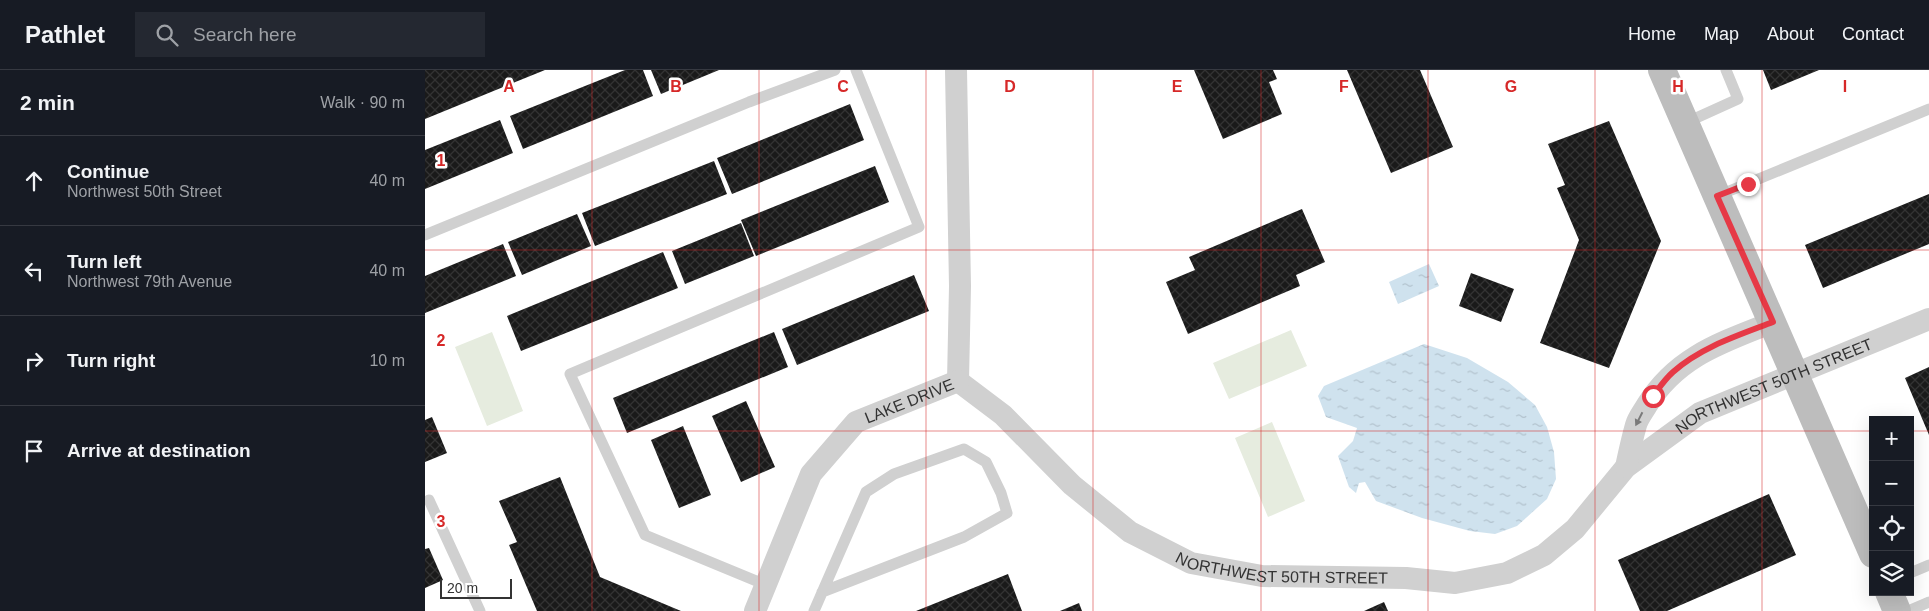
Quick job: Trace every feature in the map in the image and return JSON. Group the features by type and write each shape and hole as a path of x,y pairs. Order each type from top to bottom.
{"main road":[{"path":"1662,70 1872,551"},
{"path":"1891,596 1897,611"}],"street":[{"name":"LAKE DRIVE","path":"755,611 811,474 856,422 958,381 960,286 956,70"},
{"name":"NORTHWEST 50TH STREET","path":"958,381 1003,415 1072,486 1130,532 1191,563 1262,576 1406,578 1455,583 1507,573 1544,555 1575,529 1626,467 1700,413 1929,319"},
{"name":"NORTHWEST 50TH STREET","path":"1626,467 1636,424 1653,396 1672,372 1718,344 1773,322"}],"lane":[{"path":"425,235 749,102 835,70"},
{"path":"766,585 645,535 570,374 919,227 856,70"},
{"path":"1685,123 1738,99 1725,70"},
{"path":"1717,196 1929,109"},
{"path":"814,611 822,592 866,492 894,474 963,449 986,462 1001,493 1007,513 964,537 822,592"},
{"path":"429,500 480,611"},
{"path":"1914,571 1929,565"},
{"path":"1908,611 1929,602"}],"shaded area":[{"path":"1291,330 1307,366 1229,399 1213,363"},
{"path":"492,332 523,411 487,426 455,347"},
{"path":"1272,422 1305,501 1268,517 1235,438"}],"water":[{"path":"1429,264 1439,286 1398,304 1389,282"},
{"path":"1424,344 1467,358 1508,382 1535,405 1547,427 1554,452 1556,479 1547,499 1517,526 1495,534 1470,531 1422,518 1376,501 1365,482 1359,483 1356,493 1349,487 1338,456 1353,441 1357,428 1326,417 1318,396 1324,386"}],"building":[{"path":"425,70 545,70 425,119"},
{"path":"625,70 643,70 653,96 523,149 510,116"},
{"path":"651,70 719,70 661,94"},
{"path":"1194,70 1273,70 1277,79 1269,82 1282,114 1223,139"},
{"path":"1347,70 1420,70 1453,147 1391,173"},
{"path":"1763,70 1819,70 1771,90"},
{"path":"850,104 864,140 732,194 717,158"},
{"path":"500,120 513,153 425,189 425,150"},
{"path":"1609,121 1661,241 1609,368 1540,343 1579,240 1557,188 1565,185 1548,144"},
{"path":"714,161 727,194 595,246 582,213"},
{"path":"875,166 889,202 756,256 741,220"},
{"path":"1929,194 1929,244 1823,288 1805,245"},
{"path":"1302,209 1325,262 1296,275 1300,286 1188,334 1166,282 1195,270 1189,257"},
{"path":"577,214 591,246 522,275 508,242"},
{"path":"741,223 754,256 685,284 672,251"},
{"path":"503,244 516,276 425,313 425,276"},
{"path":"663,252 678,288 521,351 507,316"},
{"path":"1471,273 1514,289 1501,322 1459,306"},
{"path":"914,275 929,311 797,365 782,329"},
{"path":"774,332 788,367 627,433 613,398"},
{"path":"1929,367 1929,435 1905,378"},
{"path":"746,401 775,467 741,482 712,416"},
{"path":"432,417 447,453 425,462 425,420"},
{"path":"683,426 711,495 679,508 651,440"},
{"path":"560,477 600,577 681,611 537,611 509,545 517,542 499,501"},
{"path":"1769,494 1796,555 1667,611 1640,611 1618,560"},
{"path":"429,548 443,580 425,588 425,549"},
{"path":"1008,574 1022,611 916,611"},
{"path":"1384,602 1388,611 1364,611"},
{"path":"1079,603 1082,611 1060,611"}],"route":[{"path":"1653,396 1672,372 1691,359 1718,344 1773,322 1717,196 1748,184"}]}
